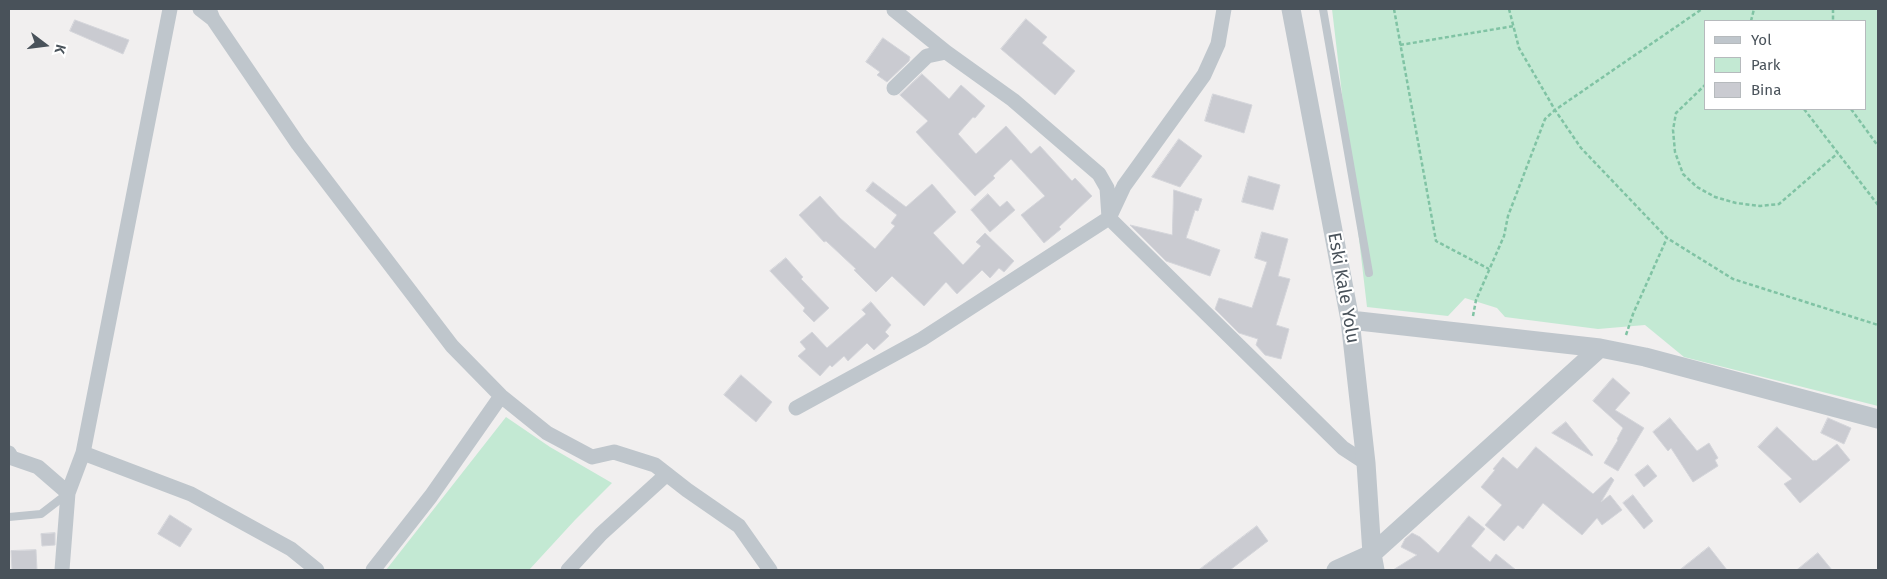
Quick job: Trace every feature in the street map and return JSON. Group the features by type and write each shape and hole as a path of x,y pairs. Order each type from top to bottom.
{"street":[{"path":"200,9 211,14 310,160 452,346 501,396 547,433 592,457 614,452 655,465 739,526 770,570"},
{"path":"895,9 946,52 1013,100 1098,174 1106,188 1109,218 1344,448 1366,463"},
{"path":"796,408 922,339 1109,218 1124,186 1204,75 1218,44 1224,9"},
{"name":"Eski Kale Yolu","path":"1291,9 1350,320 1366,463 1374,562"},
{"path":"62,570 68,493 82,453 171,10"},
{"path":"894,88 927,56 946,52"},
{"path":"1350,320 1600,348 1654,360 1878,419"},
{"path":"1357,570 1374,562 1600,348"},
{"path":"373,570 431,496 501,396"},
{"path":"9,453 12,458 38,467 68,493"},
{"path":"82,453 191,494 291,549 317,570"},
{"path":"568,570 601,534 666,474"},
{"path":"1336,570 1374,562"}],"lane":[{"path":"1323,9 1368,273"},
{"path":"9,517 41,514 68,493"}],"path":[{"path":"1394,9 1436,241 1490,269"},
{"path":"1509,9 1519,48 1555,110 1581,148 1667,238 1733,279 1878,325"},
{"path":"1470,332 1476,300 1504,236 1508,216 1545,120 1555,110 1702,9"},
{"path":"1400,45 1514,26"},
{"path":"1704,86 1676,113 1673,130 1675,152 1683,174 1697,187 1715,197 1736,203 1760,206 1779,204 1838,153"},
{"path":"1805,110 1878,205"},
{"path":"1852,110 1878,146"},
{"path":"1620,352 1633,314 1667,238"}],"green space":[{"path":"1332,9 1878,9 1878,406 1684,357 1645,325 1598,329 1505,317 1497,308 1465,298 1448,316 1367,307"},
{"path":"506,417 550,447 612,483 529,570 386,570"}],"building":[{"path":"1026,19 1047,37 1042,43 1075,71 1055,95 1001,49"},
{"path":"75,20 129,40 123,54 70,31"},
{"path":"883,38 910,57 909,61 887,82 877,75 880,72 866,62"},
{"path":"922,74 949,99 961,85 985,106 958,134 976,154 1006,126 1031,154 1040,146 1072,181 1075,178 1092,196 1059,227 1061,229 1044,243 1021,215 1045,196 1011,159 993,176 995,178 975,196 916,132 928,121 900,95"},
{"path":"1213,94 1252,105 1244,133 1205,121"},
{"path":"1179,139 1202,156 1180,187 1152,177"},
{"path":"1249,176 1280,185 1273,210 1242,202"},
{"path":"873,182 906,207 932,184 956,212 933,233 963,265 981,246 976,242 985,233 1014,261 1004,272 999,268 990,278 982,270 957,294 946,282 924,306 892,276 876,292 854,270 856,269 826,241 824,242 799,215 820,196 840,218 875,249 895,226 891,223 897,215 866,191"},
{"path":"1174,190 1202,199 1198,211 1195,210 1186,238 1220,250 1210,276 1166,261 1130,225 1172,235"},
{"path":"988,194 1000,207 1007,201 1015,210 990,232 971,210"},
{"path":"1262,232 1288,239 1278,276 1290,279 1276,325 1289,329 1281,359 1265,355 1256,345 1258,339 1239,333 1215,309 1219,298 1252,308 1267,262 1255,258"},
{"path":"786,258 803,277 801,279 829,308 814,322 803,311 805,308 770,271"},
{"path":"871,302 891,325 885,332 889,336 874,350 867,343 848,361 844,356 832,367 830,365 820,376 798,356 806,349 800,342 812,332 827,348 866,314 862,310"},
{"path":"741,375 772,402 756,422 724,395"},
{"path":"1613,378 1630,393 1615,410 1644,428 1618,471 1604,463 1623,428 1593,401"},
{"path":"1670,418 1697,451 1709,443 1718,458 1715,460 1718,466 1693,482 1671,448 1668,451 1653,432"},
{"path":"1828,418 1851,428 1844,444 1821,433"},
{"path":"1566,422 1593,455 1592,456 1552,433"},
{"path":"1777,427 1813,461 1816,461 1837,444 1850,460 1800,503 1784,484 1792,479 1758,447"},
{"path":"1536,447 1593,494 1611,477 1614,480 1601,502 1610,495 1622,510 1602,525 1597,518 1582,535 1543,503 1523,529 1518,525 1504,541 1485,525 1502,505 1481,487 1503,457 1517,469"},
{"path":"1648,465 1657,476 1644,487 1635,475"},
{"path":"1633,495 1653,521 1644,529 1623,503"},
{"path":"170,515 192,529 180,547 158,534"},
{"path":"1469,516 1485,529 1471,546 1490,562 1496,554 1516,570 1393,570 1417,555 1401,547 1405,539 1412,533 1420,537 1438,553"},
{"path":"1257,526 1268,541 1230,570 1199,570"},
{"path":"55,533 55,545 42,546 41,534"},
{"path":"1709,547 1727,570 1680,570"},
{"path":"36,550 37,570 12,570 11,551"},
{"path":"1818,553 1832,570 1797,570"}]}
